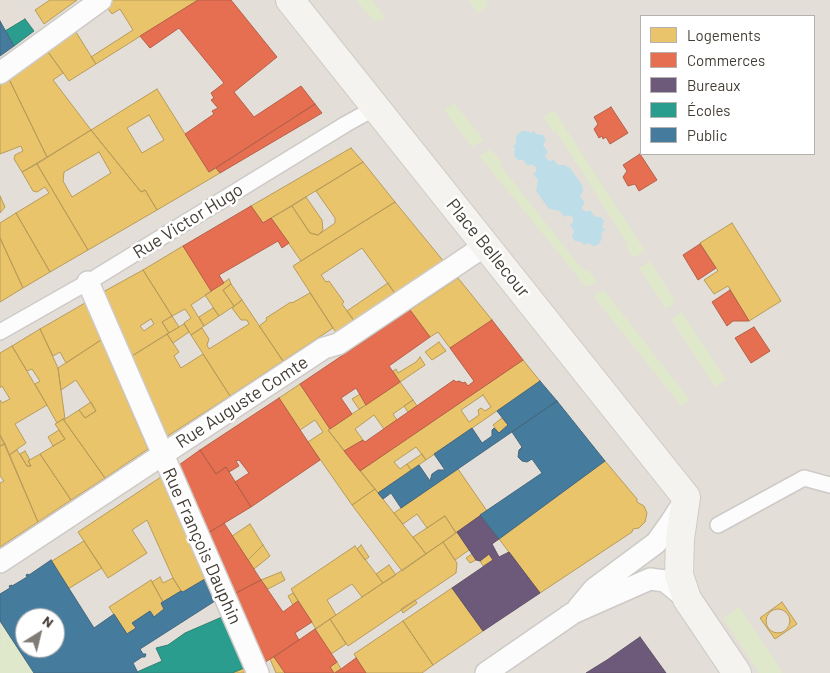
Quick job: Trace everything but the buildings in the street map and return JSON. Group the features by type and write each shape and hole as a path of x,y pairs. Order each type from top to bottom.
{"main road":[{"name":"Place Bellecour","path":"290,0 686,497"},
{"path":"686,497 680,539 679,575 687,599 738,673"}],"street":[{"path":"0,73 101,0"},
{"name":"Rue Victor Hugo","path":"0,332 88,282 375,108"},
{"name":"Rue Auguste Comte","path":"0,562 324,348 338,344 486,245"},
{"name":"Rue François Dauphin","path":"88,282 258,673"},
{"path":"718,525 804,478 830,485"},
{"path":"573,613 594,589 656,543 686,497"},
{"path":"486,673 573,613 650,580 666,581 687,599"}],"shaded area":[{"path":"0,0 830,0 830,673 0,673"},
{"path":"0,0 11,0 34,31 0,56"}],"green space":[{"path":"356,0 372,0 386,18 374,22"},
{"path":"469,0 485,0 488,6 477,13"},
{"path":"454,103 484,140 472,147 444,110"},
{"path":"554,110 645,251 633,258 625,245 627,243 555,130 553,132 543,117"},
{"path":"491,149 503,164 501,166 584,271 587,269 597,281 586,287 479,156"},
{"path":"650,261 676,302 666,309 639,268"},
{"path":"604,290 690,400 681,406 593,296"},
{"path":"682,312 726,380 715,387 671,319"},
{"path":"739,607 783,673 759,673 723,618"},
{"path":"1,621 15,643 15,658 24,658 34,673 0,673"}],"water":[{"path":"522,131 531,133 534,131 536,134 543,135 546,140 543,145 548,152 545,155 546,158 549,161 554,160 558,165 570,168 582,185 583,190 580,196 585,203 582,209 586,212 590,210 595,217 601,217 604,221 602,227 605,230 601,233 602,238 599,244 594,246 587,243 584,245 582,242 575,241 572,236 574,231 570,225 573,222 573,217 568,215 564,217 560,211 549,209 536,191 538,180 533,174 536,172 536,167 531,164 528,166 523,160 518,160 514,155 515,149 513,146 516,144 516,136"}]}
